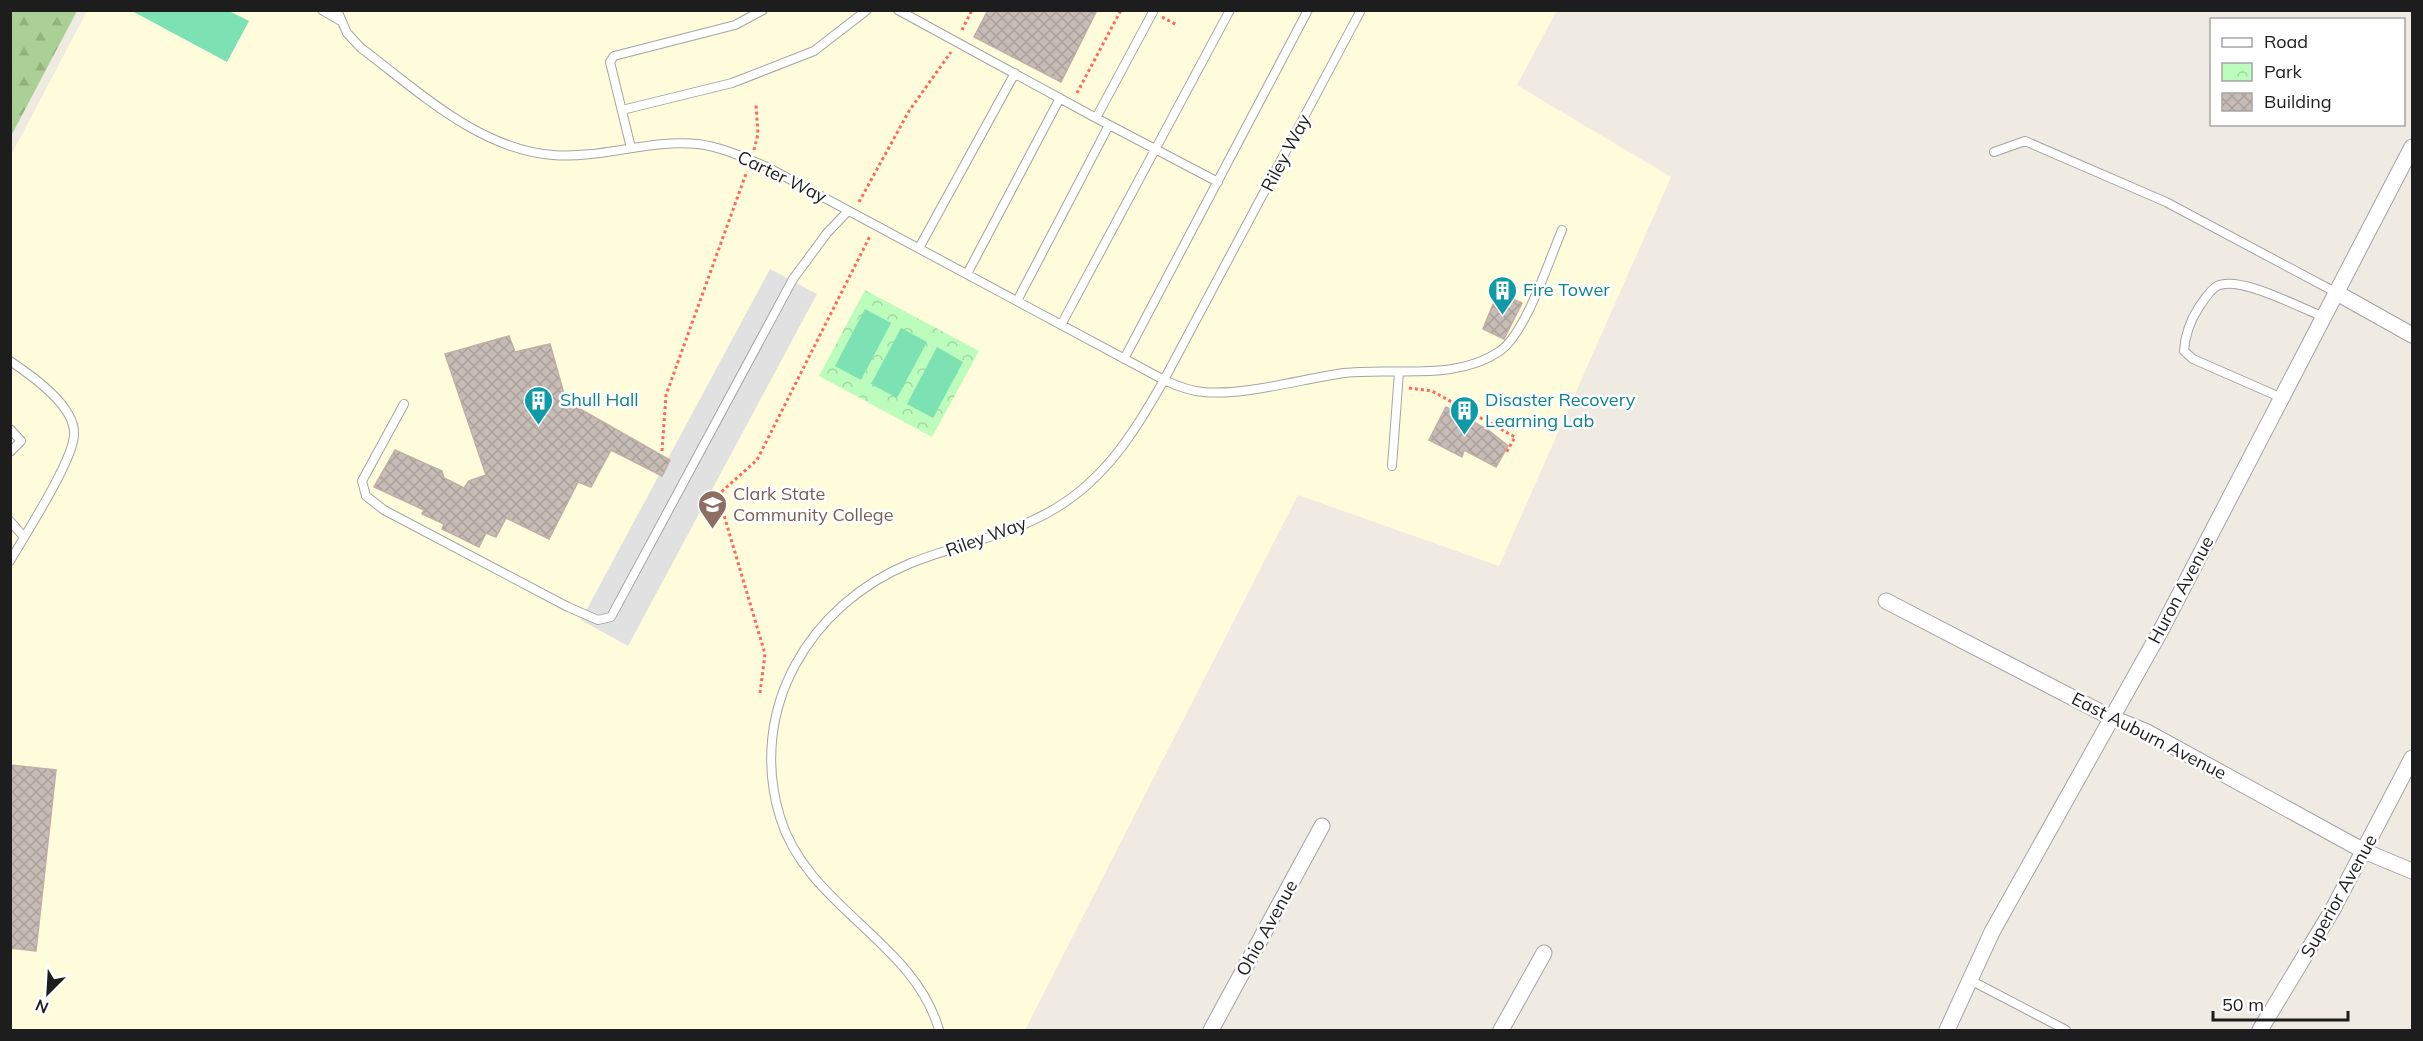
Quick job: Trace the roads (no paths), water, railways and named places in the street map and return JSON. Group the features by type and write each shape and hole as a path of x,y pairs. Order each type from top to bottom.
{"street":[{"name":"Huron Avenue","path":"1947,1030 1992,932 2110,717 2161,630 2412,147"},
{"path":"2337,292 2412,335"},
{"name":"East Auburn Avenue","path":"1886,601 2110,717 2147,732 2364,850 2412,871"},
{"name":"Superior Avenue","path":"2260,1030 2305,958 2412,758"},
{"name":"Ohio Avenue","path":"1211,1030 1322,826"},
{"path":"1500,1030 1544,953"}],"lane":[{"path":"322,10 339,20"},
{"name":"Carter Way","path":"337,10 339,20 347,33 361,48 471,128 498,142 525,151 553,155 585,154 670,143 699,144 724,150 751,160 864,219 1164,380 1185,389 1204,393 1230,392 1347,373 1433,372 1471,363 1501,351 1521,326 1562,230"},
{"path":"631,148 610,62 614,56 735,25 763,10"},
{"path":"622,110 732,83 814,51 867,10"},
{"path":"898,10 1218,182"},
{"path":"1096,118 1154,10"},
{"path":"1061,325 1157,150 1230,10"},
{"path":"1124,359 1308,10"},
{"name":"Riley Way","path":"939,1030 926,997 912,977 832,899 807,870 789,842 780,818 771,762 772,729 778,701 791,669 808,640 826,620 852,597 878,579 910,564 1026,524 1057,508 1079,492 1111,462 1136,430 1164,380 1361,10"},
{"path":"919,248 1015,74"},
{"path":"967,274 1060,98"},
{"path":"1017,301 1109,125"},
{"path":"1994,152 2025,141 2077,161 2166,202 2337,292"},
{"path":"404,404 362,481 366,496 384,510 568,607 598,620 611,618 793,279 827,233 848,211"},
{"path":"2282,398 2193,359 2184,351 2185,335 2194,315 2216,286 2229,283 2249,286 2324,317"},
{"path":"10,361 39,380 66,408 75,434 61,471 10,561"},
{"path":"1392,466 1399,372"},
{"path":"10,429 21,441 10,452"},
{"path":"10,521 24,537"},
{"path":"1970,980 2066,1030"}],"place":[{"name":"Fire Tower","path":"1502,316"},
{"name":"Shull Hall","path":"539,426"},
{"name":"Disaster Recovery Learning Lab","path":"1464,436"},
{"name":"Clark State Community College","path":"712,530"}]}
